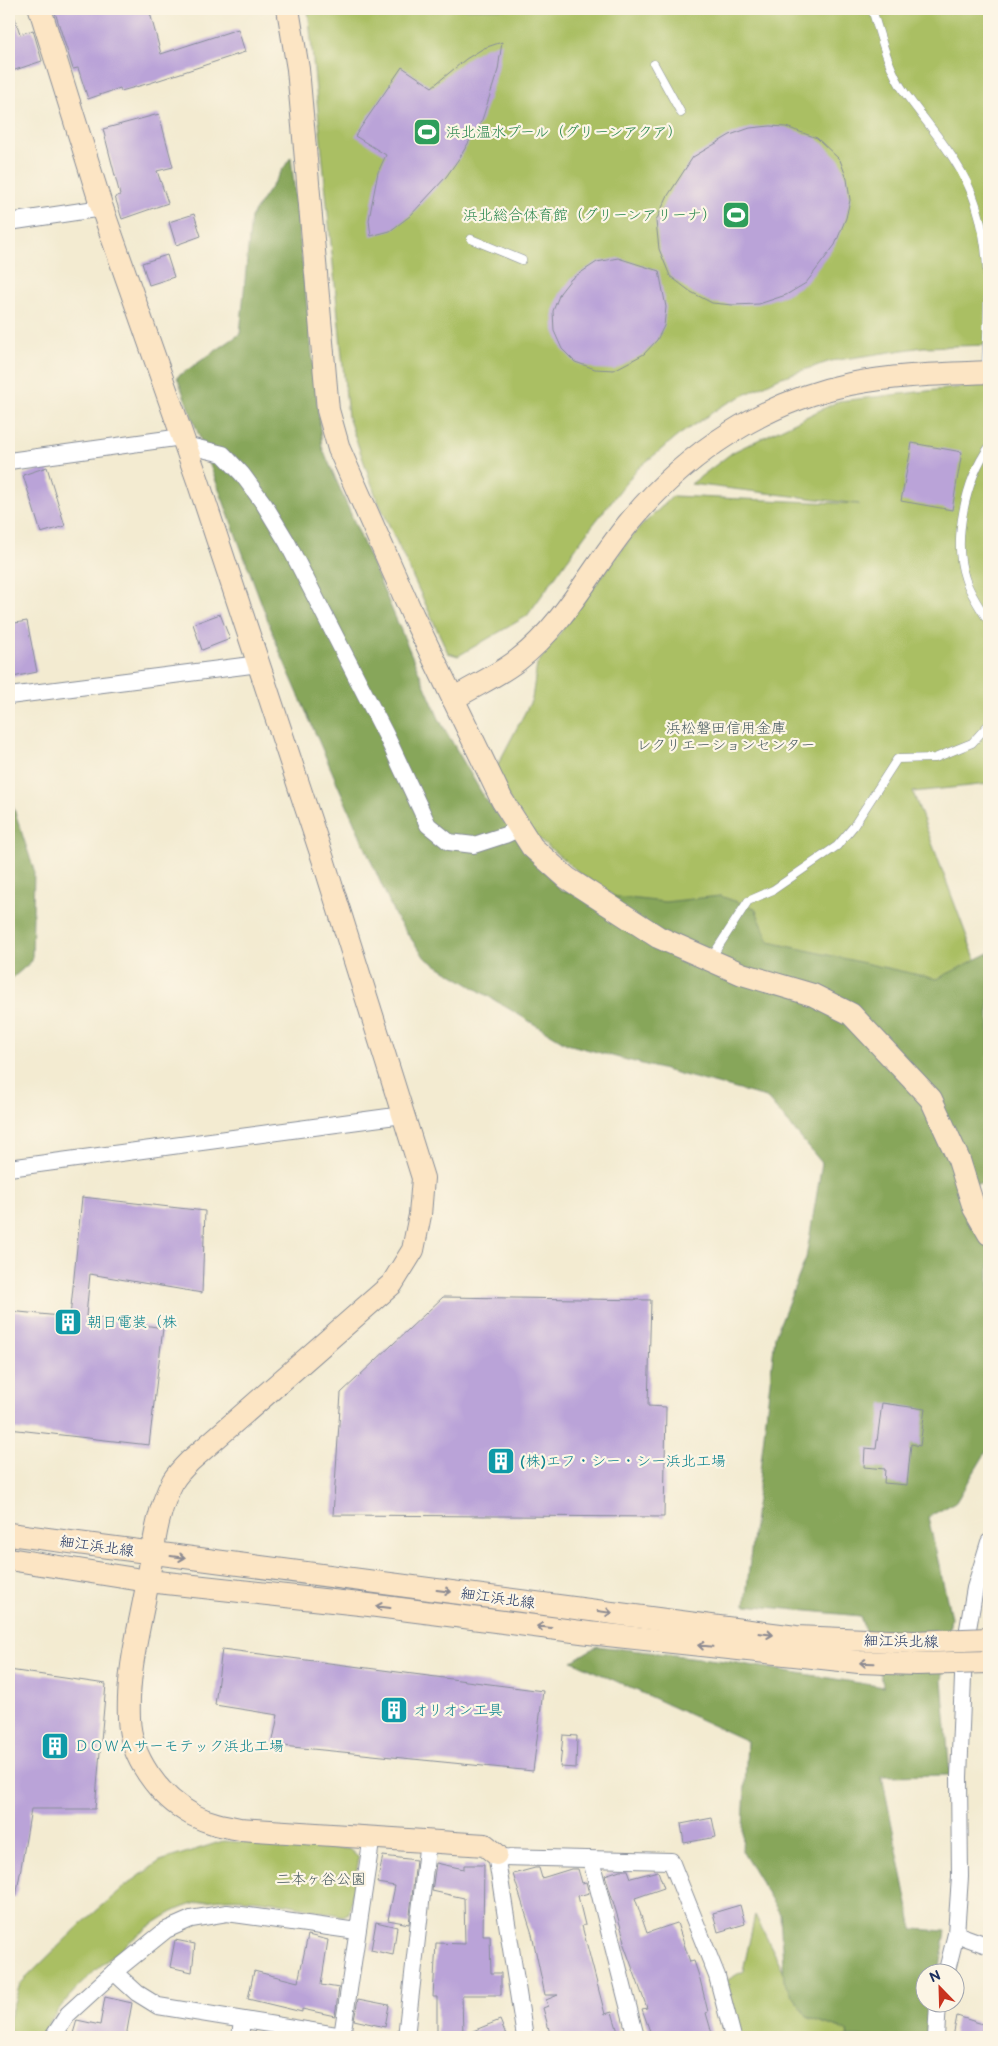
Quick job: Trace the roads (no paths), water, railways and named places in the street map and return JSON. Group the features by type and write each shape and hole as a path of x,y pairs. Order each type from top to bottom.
{"street":[{"path":"40,9 102,208 184,441 259,664 424,1178 420,1215 413,1250 392,1284 190,1461 174,1480 160,1512 132,1667 129,1720 134,1743 144,1767 158,1787 175,1803 193,1815 217,1825 240,1829 372,1836 485,1845 497,1856 525,2037"},
{"path":"288,9 298,69 328,410 340,449 412,616 502,800 532,846 567,878 658,937 742,974 813,995 851,1014 931,1099 960,1160 974,1208 989,1234"},
{"path":"9,222 102,208"},
{"path":"453,699 518,660 547,632 632,519 677,472 721,439 759,415 806,396 850,384 890,378 988,372"},
{"path":"9,461 184,441 223,454 242,474 264,504 287,542 386,735 428,825 449,842 474,845 520,828"},
{"path":"9,696 259,664"},
{"path":"9,1168 403,1115"},
{"name":"細江浜北線","path":"9,1534 796,1637 913,1642 989,1639"},
{"path":"948,1964 956,1934 961,1863 958,1777 964,1652 975,1588 989,1542"},
{"name":"細江浜北線","path":"9,1559 148,1581 859,1662 916,1664 989,1662"},
{"path":"114,1972 137,1993 158,2006 346,2037 357,1931 372,1836"},
{"path":"406,2037 428,1840"},
{"path":"497,1856 671,1861 717,1976 733,2037"},
{"path":"591,1860 636,2037"},
{"path":"53,2037 60,2023 68,2014 114,1972 166,1930 191,1919 226,1913 357,1931"},
{"path":"956,1934 989,1946"},
{"path":"936,2037 937,2014"},
{"path":"240,2037 242,2021"}],"lane":[{"path":"872,9 890,67 953,161 976,204 986,255 988,372"},
{"path":"654,64 681,113"},
{"path":"472,239 522,260"},
{"path":"989,447 982,458 967,495 960,541 965,577 976,603 989,622"},
{"path":"710,960 748,901 773,890 837,846 853,827 898,759 935,758 972,743 989,724"}],"place":[{"name":"浜北温水プール（グリーンアクア）","path":"427,132"},
{"name":"浜北総合体育館（グリーンアリーナ）","path":"736,215"},
{"name":"朝日電装（株","path":"68,1322"},
{"name":"(株)エフ・シー・シー浜北工場","path":"501,1461"},
{"name":"オリオン工具","path":"394,1710"},
{"name":"ＤＯＷＡサーモテック浜北工場","path":"55,1746"}],"park label":[{"name":"浜松磐田信用金庫 レクリエーションセンター","path":"726,736"},
{"name":"二本ヶ谷公園","path":"321,1879"}]}
